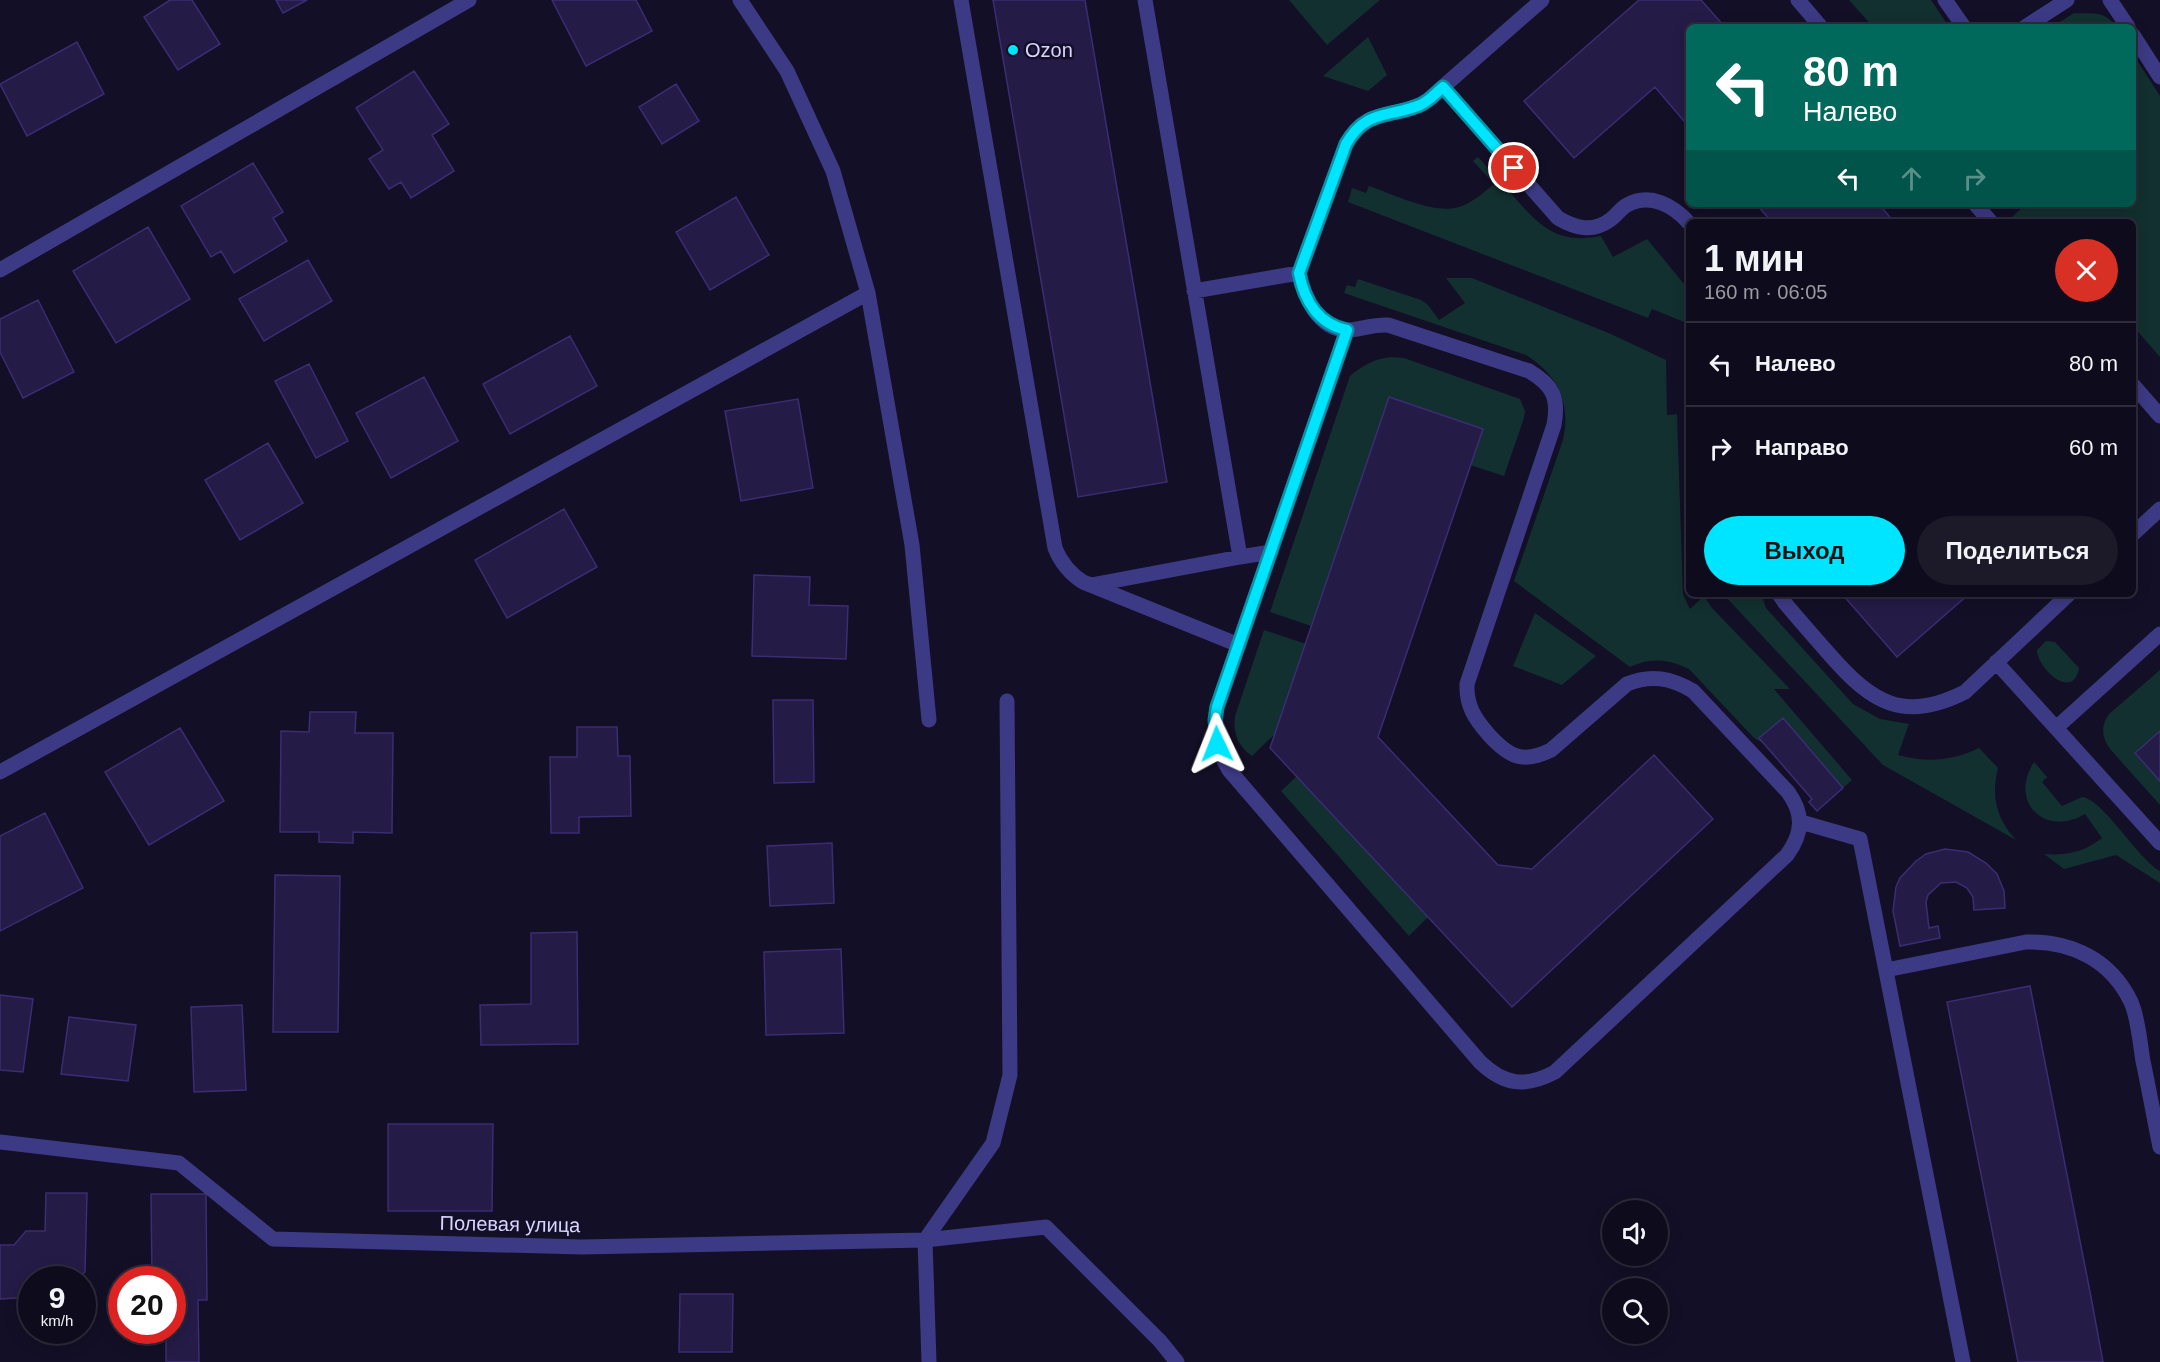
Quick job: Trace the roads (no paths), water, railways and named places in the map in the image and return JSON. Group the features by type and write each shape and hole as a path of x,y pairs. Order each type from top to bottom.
{"street":[{"path":"0,270 469,0"},
{"path":"740,0 787,71 832,171 868,293 912,545 929,720"},
{"path":"961,0 1055,548 1066,568 1090,585 1239,645"},
{"path":"1145,0 1240,557"},
{"path":"1347,330 1217,707 1215,720 1217,744 1229,771 1480,1062 1490,1072 1502,1078 1528,1082 1540,1080 1555,1072 1787,855 1795,844 1801,822 1799,812 1788,792 1693,691 1665,678 1638,679 1627,684 1551,750 1541,755 1522,757 1503,750 1470,710 1467,684 1554,425 1557,411 1555,399 1543,380 1529,371 1388,325 1370,325 1347,330 1335,327 1323,321 1314,310 1302,286 1299,273 1346,144 1357,128 1374,117 1419,105 1443,87 1542,0"},
{"path":"1798,0 1818,24"},
{"path":"1945,0 1962,24"},
{"path":"2030,24 2067,0"},
{"path":"2110,0 2126,24"},
{"path":"2136,40 2160,77"},
{"path":"1443,87 1558,218 1572,226 1585,229 1597,227 1609,221 1627,205 1642,200 1668,205 1686,220"},
{"path":"1978,207 1988,219"},
{"path":"1194,291 1299,273"},
{"path":"0,772 868,293"},
{"path":"2136,388 2160,416"},
{"path":"2136,531 2160,509"},
{"path":"1090,585 1271,552"},
{"path":"1781,597 1850,678 1871,695 1892,704 1911,707 1946,702 1965,692 2066,597"},
{"path":"2056,728 2160,634"},
{"path":"1996,662 2033,714 2056,728 2160,843"},
{"path":"929,1362 925,1240 993,1143 1010,1075 1007,701"},
{"path":"1801,822 1860,838 1962,1362"},
{"path":"1886,970 2026,942 2063,945 2093,957 2118,980 2132,1004 2160,1146"},
{"name":"Полевая улица","path":"0,1142 179,1163 273,1239 582,1246 925,1240 1047,1227 1160,1341 1177,1362"}],"place":[{"name":"Ozon","path":"1013,50"}]}
